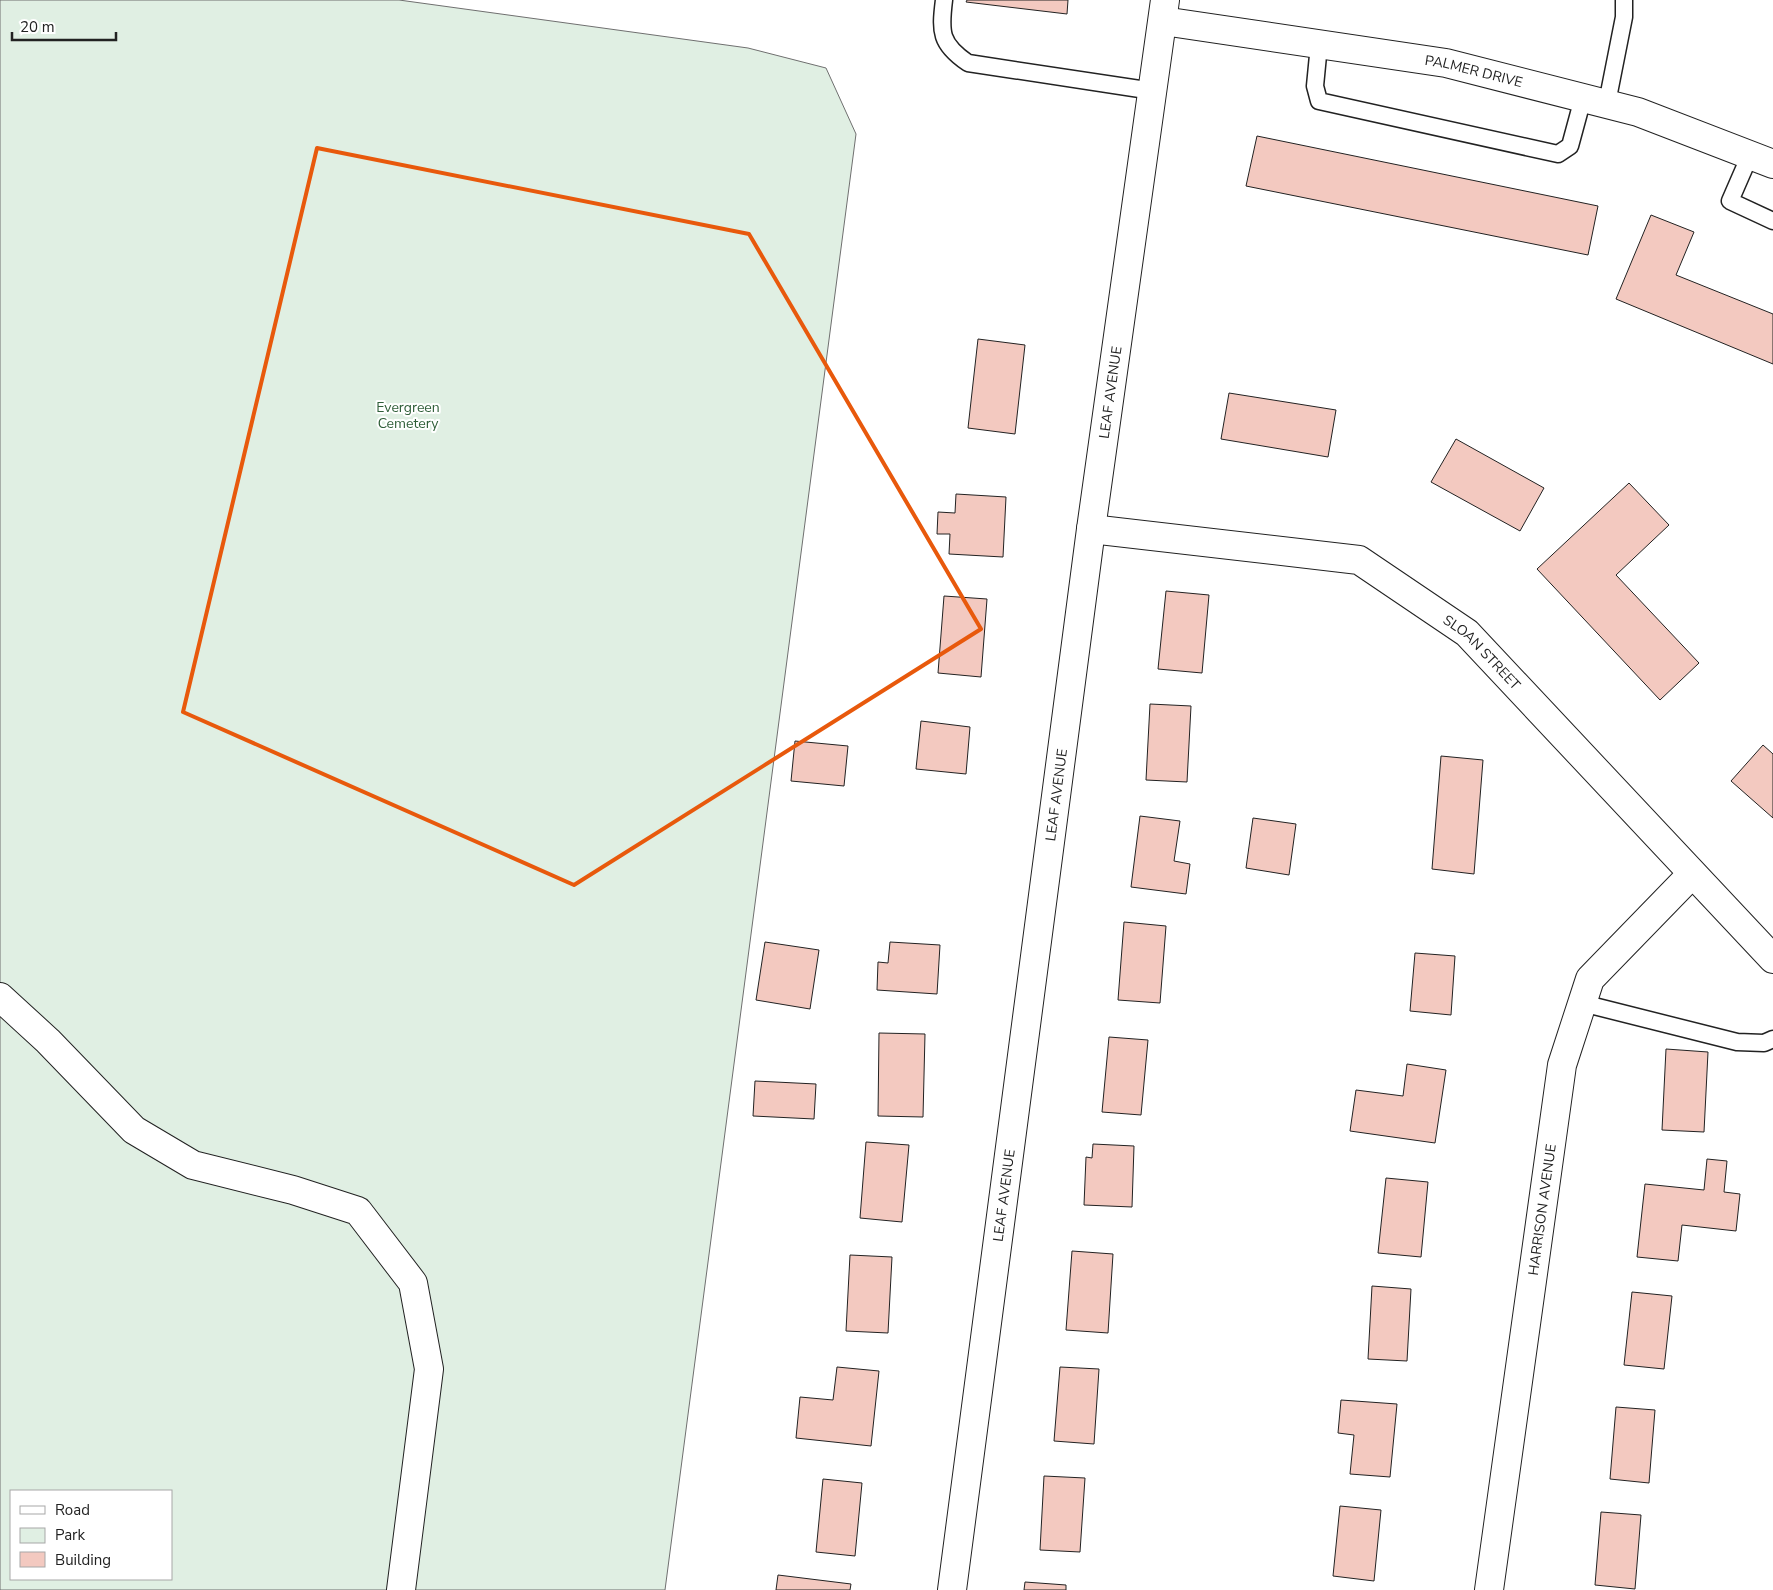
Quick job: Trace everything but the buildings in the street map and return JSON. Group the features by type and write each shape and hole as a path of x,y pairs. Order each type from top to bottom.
{"street":[{"name":"LEAF AVENUE","path":"952,1590 1091,529 1164,11"},
{"name":"PALMER DRIVE","path":"1164,11 1319,44 1446,63 1638,112 1761,159"},
{"name":"SLOAN STREET","path":"1091,529 1359,560 1467,633 1773,959"},
{"name":"HARRISON AVENUE","path":"1489,1590 1562,1065 1590,979 1692,874"},
{"path":"0,997 48,1041 134,1130 193,1166 292,1190 358,1210 412,1283 428,1369 401,1590"}],"lane":[{"path":"944,0 943,38 952,52 968,63 1153,91"},
{"path":"1319,44 1315,86 1319,101 1558,154 1570,146 1595,101 1624,17 1624,0"},
{"path":"1761,159 1730,201 1773,221"},
{"path":"1582,1003 1737,1042 1764,1044 1773,1039"}],"highlighted area":[{"path":"317,148 749,234 981,629 574,885 183,712"}],"green space":[{"name":"Evergreen Cemetery","path":"0,0 399,0 748,48 826,68 856,134 665,1590 0,1590"}]}
